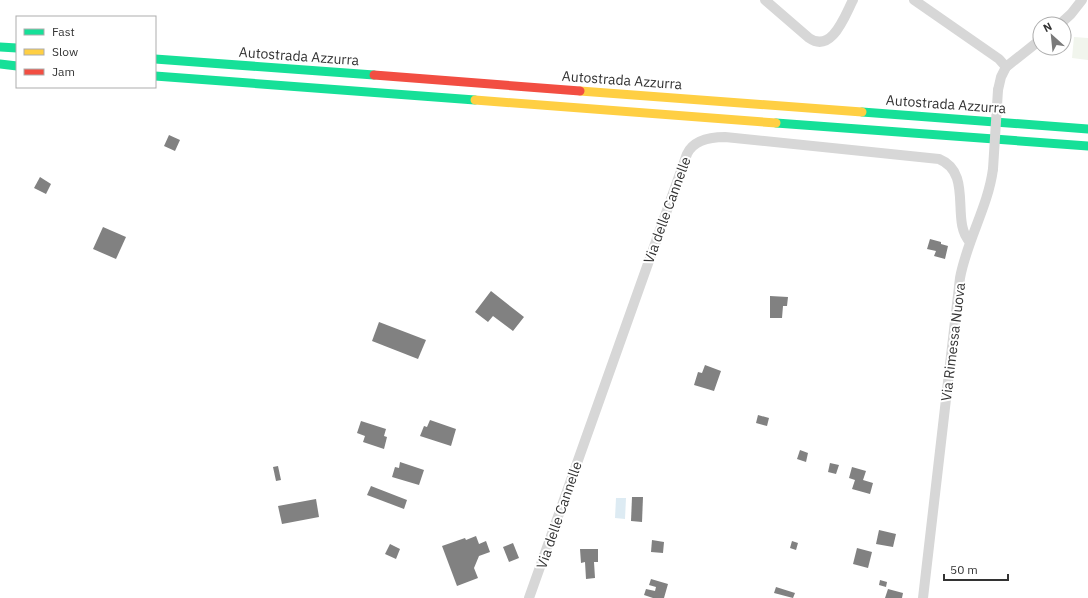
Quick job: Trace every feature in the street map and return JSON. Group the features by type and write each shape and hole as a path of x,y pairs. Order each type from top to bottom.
{"highway":[{"path":"0,47 16,48"},
{"name":"Autostrada Azzurra","path":"156,59 1088,129"},
{"path":"0,64 16,66"},
{"path":"156,76 1088,146"}],"street":[{"path":"765,0 810,38 820,43 828,40 834,33 853,0"},
{"path":"914,0 993,54 1006,67 1032,46"},
{"path":"1069,16 1082,0"},
{"name":"Via Rimessa Nuova","path":"923,598 960,278 965,256 988,196 993,169 998,90 1001,77 1006,67"},
{"name":"Via delle Cannelle","path":"529,598 687,154 693,146 704,140 725,137 939,159 949,166 957,180 963,226 966,236 970,242"}],"shaded area":[{"path":"1074,37 1088,38 1088,60 1072,58"},
{"path":"616,498 626,498 625,519 615,518"}],"building":[{"path":"169,135 180,140 175,151 164,146"},
{"path":"40,177 51,184 46,194 34,188"},
{"path":"103,227 126,237 116,259 93,249"},
{"path":"930,239 948,246 945,259 934,256 936,251 927,249"},
{"path":"491,291 524,317 513,331 493,316 488,322 475,312"},
{"path":"770,296 788,297 787,306 783,306 782,318 770,318"},
{"path":"379,322 426,340 418,359 372,341"},
{"path":"705,365 721,371 714,391 694,385 698,372 702,373"},
{"path":"758,415 769,418 767,426 756,423"},
{"path":"430,420 456,429 451,446 420,436 424,426 427,427"},
{"path":"361,421 386,429 384,436 387,437 384,449 363,442 365,436 357,433"},
{"path":"800,450 808,453 806,462 797,459"},
{"path":"400,462 424,470 419,485 392,477 395,467 399,468"},
{"path":"830,463 839,465 836,474 828,472"},
{"path":"278,466 281,480 276,481 273,467"},
{"path":"852,467 866,471 863,480 873,483 870,494 852,489 855,480 849,478"},
{"path":"371,486 407,500 404,509 367,495"},
{"path":"632,497 643,497 642,522 631,521"},
{"path":"316,499 319,517 282,524 278,506"},
{"path":"879,530 896,534 893,547 876,544"},
{"path":"476,536 479,544 486,541 490,552 479,556 474,568 478,578 457,586 442,546"},
{"path":"652,540 664,542 663,553 651,552"},
{"path":"792,541 798,543 796,550 790,548"},
{"path":"513,543 519,558 509,562 503,547"},
{"path":"390,544 400,549 396,559 385,554"},
{"path":"857,548 872,552 868,568 853,564"},
{"path":"580,549 598,549 598,562 594,562 595,578 586,579 585,562 581,563"},
{"path":"651,579 668,584 664,598 653,598 644,595 646,589 655,591 656,587 649,585"},
{"path":"880,580 887,582 886,587 879,585"},
{"path":"776,587 795,593 793,598 774,593"},
{"path":"888,589 903,593 902,598 885,598"}],"traffic: fast":[{"path":"0,47 16,48"},
{"path":"156,59 374,75"},
{"path":"0,64 16,66"},
{"path":"156,76 475,100"},
{"path":"862,112 1088,129"},
{"path":"776,123 1088,146"}],"traffic: slow":[{"path":"580,91 862,112"},
{"path":"475,100 776,123"}],"traffic: jam":[{"path":"374,75 580,91"}]}
